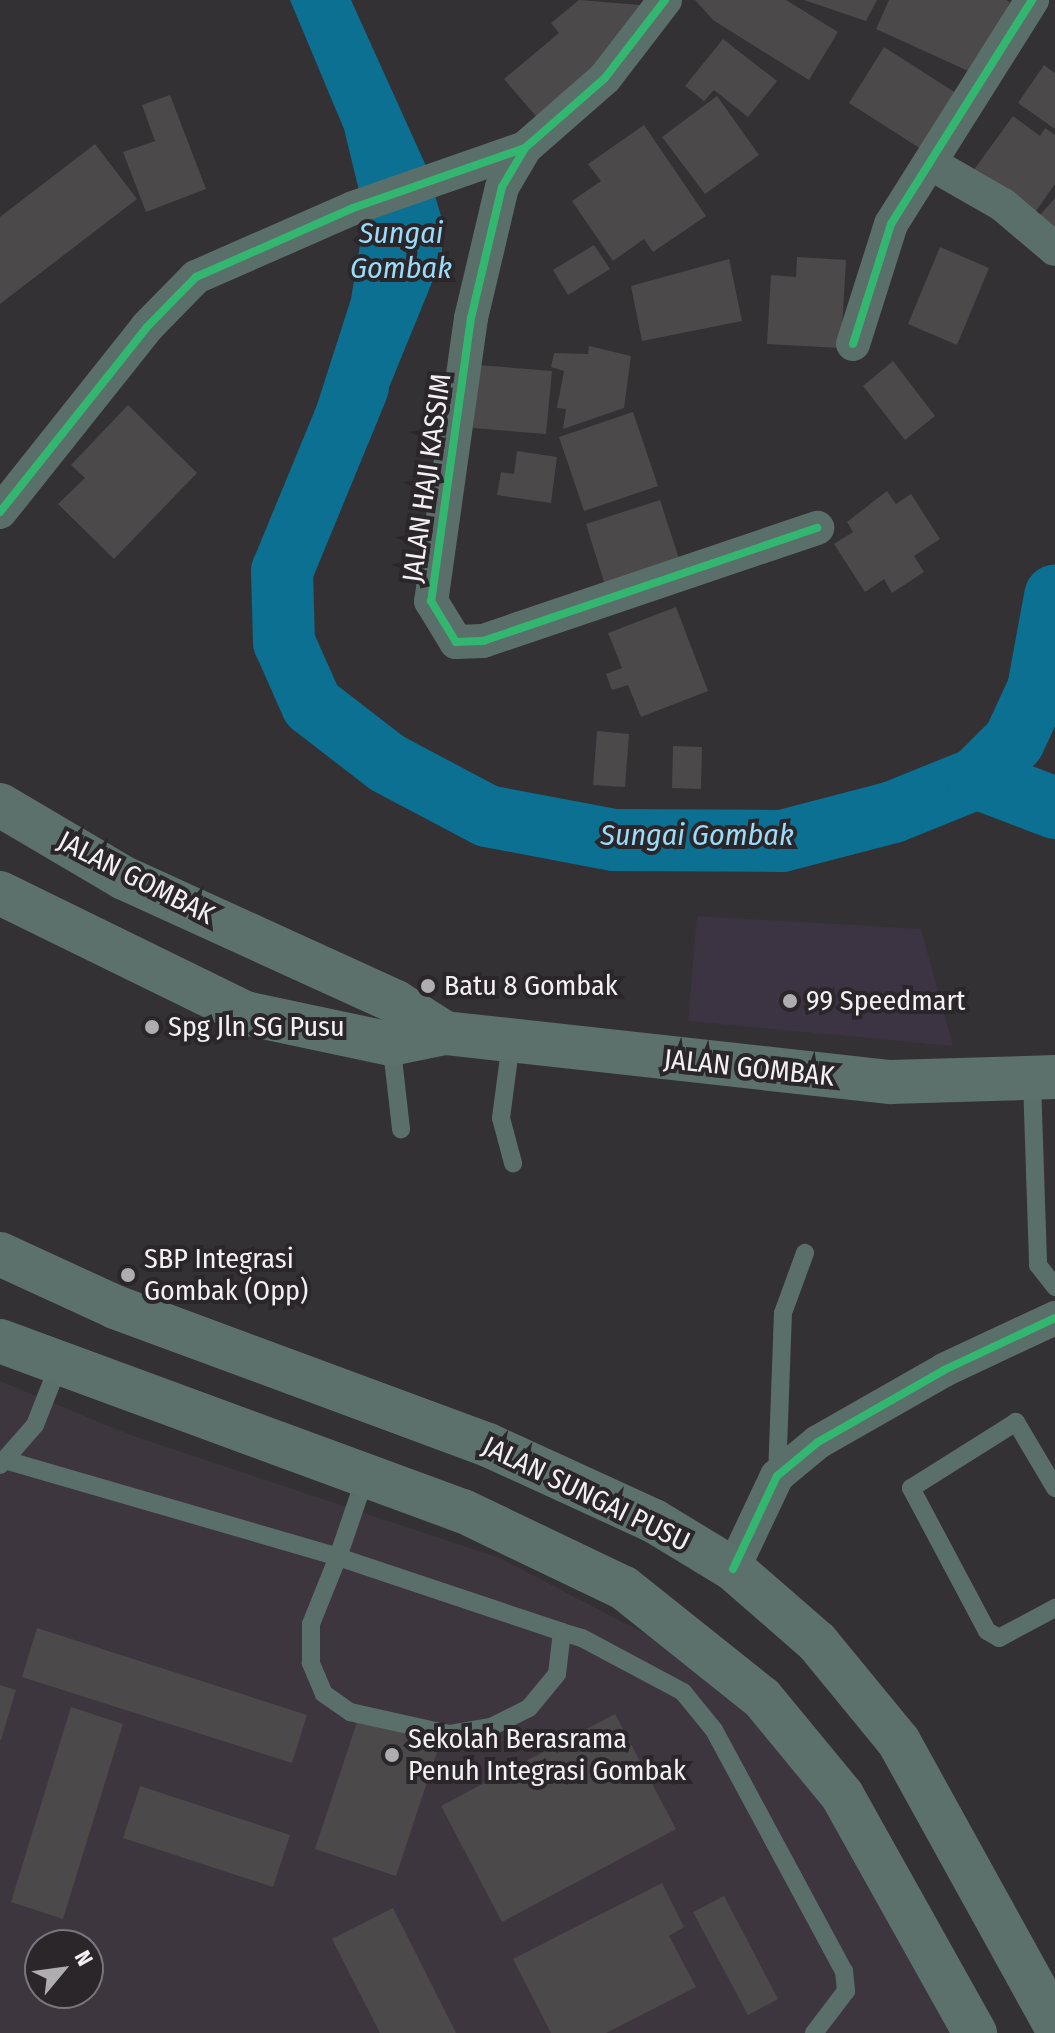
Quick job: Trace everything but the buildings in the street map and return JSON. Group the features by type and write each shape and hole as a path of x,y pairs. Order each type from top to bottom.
{"main road":[{"name":"JALAN GOMBAK","path":"0,805 124,878 393,1023"},
{"name":"JALAN GOMBAK","path":"0,893 245,1013 393,1023 511,1042 890,1082 1043,1079"},
{"name":"JALAN SUNGAI PUSU","path":"0,1254 115,1307 488,1445 654,1521 733,1569 817,1642 899,1742 1055,2025"},
{"path":"0,1341 366,1474 624,1588 762,1698 842,1795 975,2033"}],"street":[{"name":"JALAN HAJI KASSIM","path":"665,0 605,78 525,148 502,187 471,318 435,549 431,601 441,626 456,642 483,641 817,528"},
{"path":"853,344 878,253 1032,0"},
{"path":"0,512 147,327 196,277 353,208 461,173 525,148"},
{"path":"930,163 1003,205 1055,249"},
{"path":"733,1569 777,1476 818,1442 944,1370 1055,1318"}],"lane":[{"path":"393,1023 401,1129"},
{"path":"511,1042 501,1118 513,1163"},
{"path":"1043,1079 1038,1265 1055,1287"},
{"path":"777,1476 783,1313 805,1253"},
{"path":"59,1364 35,1425 2,1463 338,1557 562,1632 683,1692 714,1730 844,1971 846,1991 814,2033"},
{"path":"1055,1488 1016,1422 911,1488 987,1631 999,1638 1055,1608"},
{"path":"366,1474 311,1624 311,1663 324,1694 350,1712 449,1734 491,1727 529,1708 557,1674 562,1632"}],"shaded area":[{"path":"697,916 921,929 953,1046 688,1021"},
{"name":"Sekolah Berasrama Penuh Integrasi Gombak","path":"0,1381 133,1436 502,1559 705,1665 862,1845 959,2033 0,2033"}],"water":[{"name":"Sungai Gombak","path":"290,0 351,0 426,166 442,219 442,258 356,468 299,461 351,299 365,215 344,129"}],"waterway":[{"name":"Sungai Gombak","path":"358,387 282,571 284,642 312,705 387,763 487,816 614,840 782,841 893,812 977,778 1014,741 1038,689 1055,596"},
{"path":"977,778 1055,808"}],"cycle path":[{"path":"665,0 605,78 525,148 502,187 471,318 431,601 456,642 483,641 817,528"},
{"path":"853,344 891,224 1032,0"},
{"path":"0,512 147,327 196,277 353,208 525,148"},
{"path":"733,1569 777,1476 818,1442 944,1370 1055,1318"}],"place":[{"name":"Batu 8 Gombak","path":"428,986"},
{"name":"99 Speedmart","path":"790,1001"},
{"name":"Spg Jln SG Pusu","path":"152,1027"},
{"name":"SBP Integrasi Gombak (Opp)","path":"128,1275"},
{"name":"Sekolah Berasrama Penuh Integrasi Gombak","path":"392,1755"}]}
